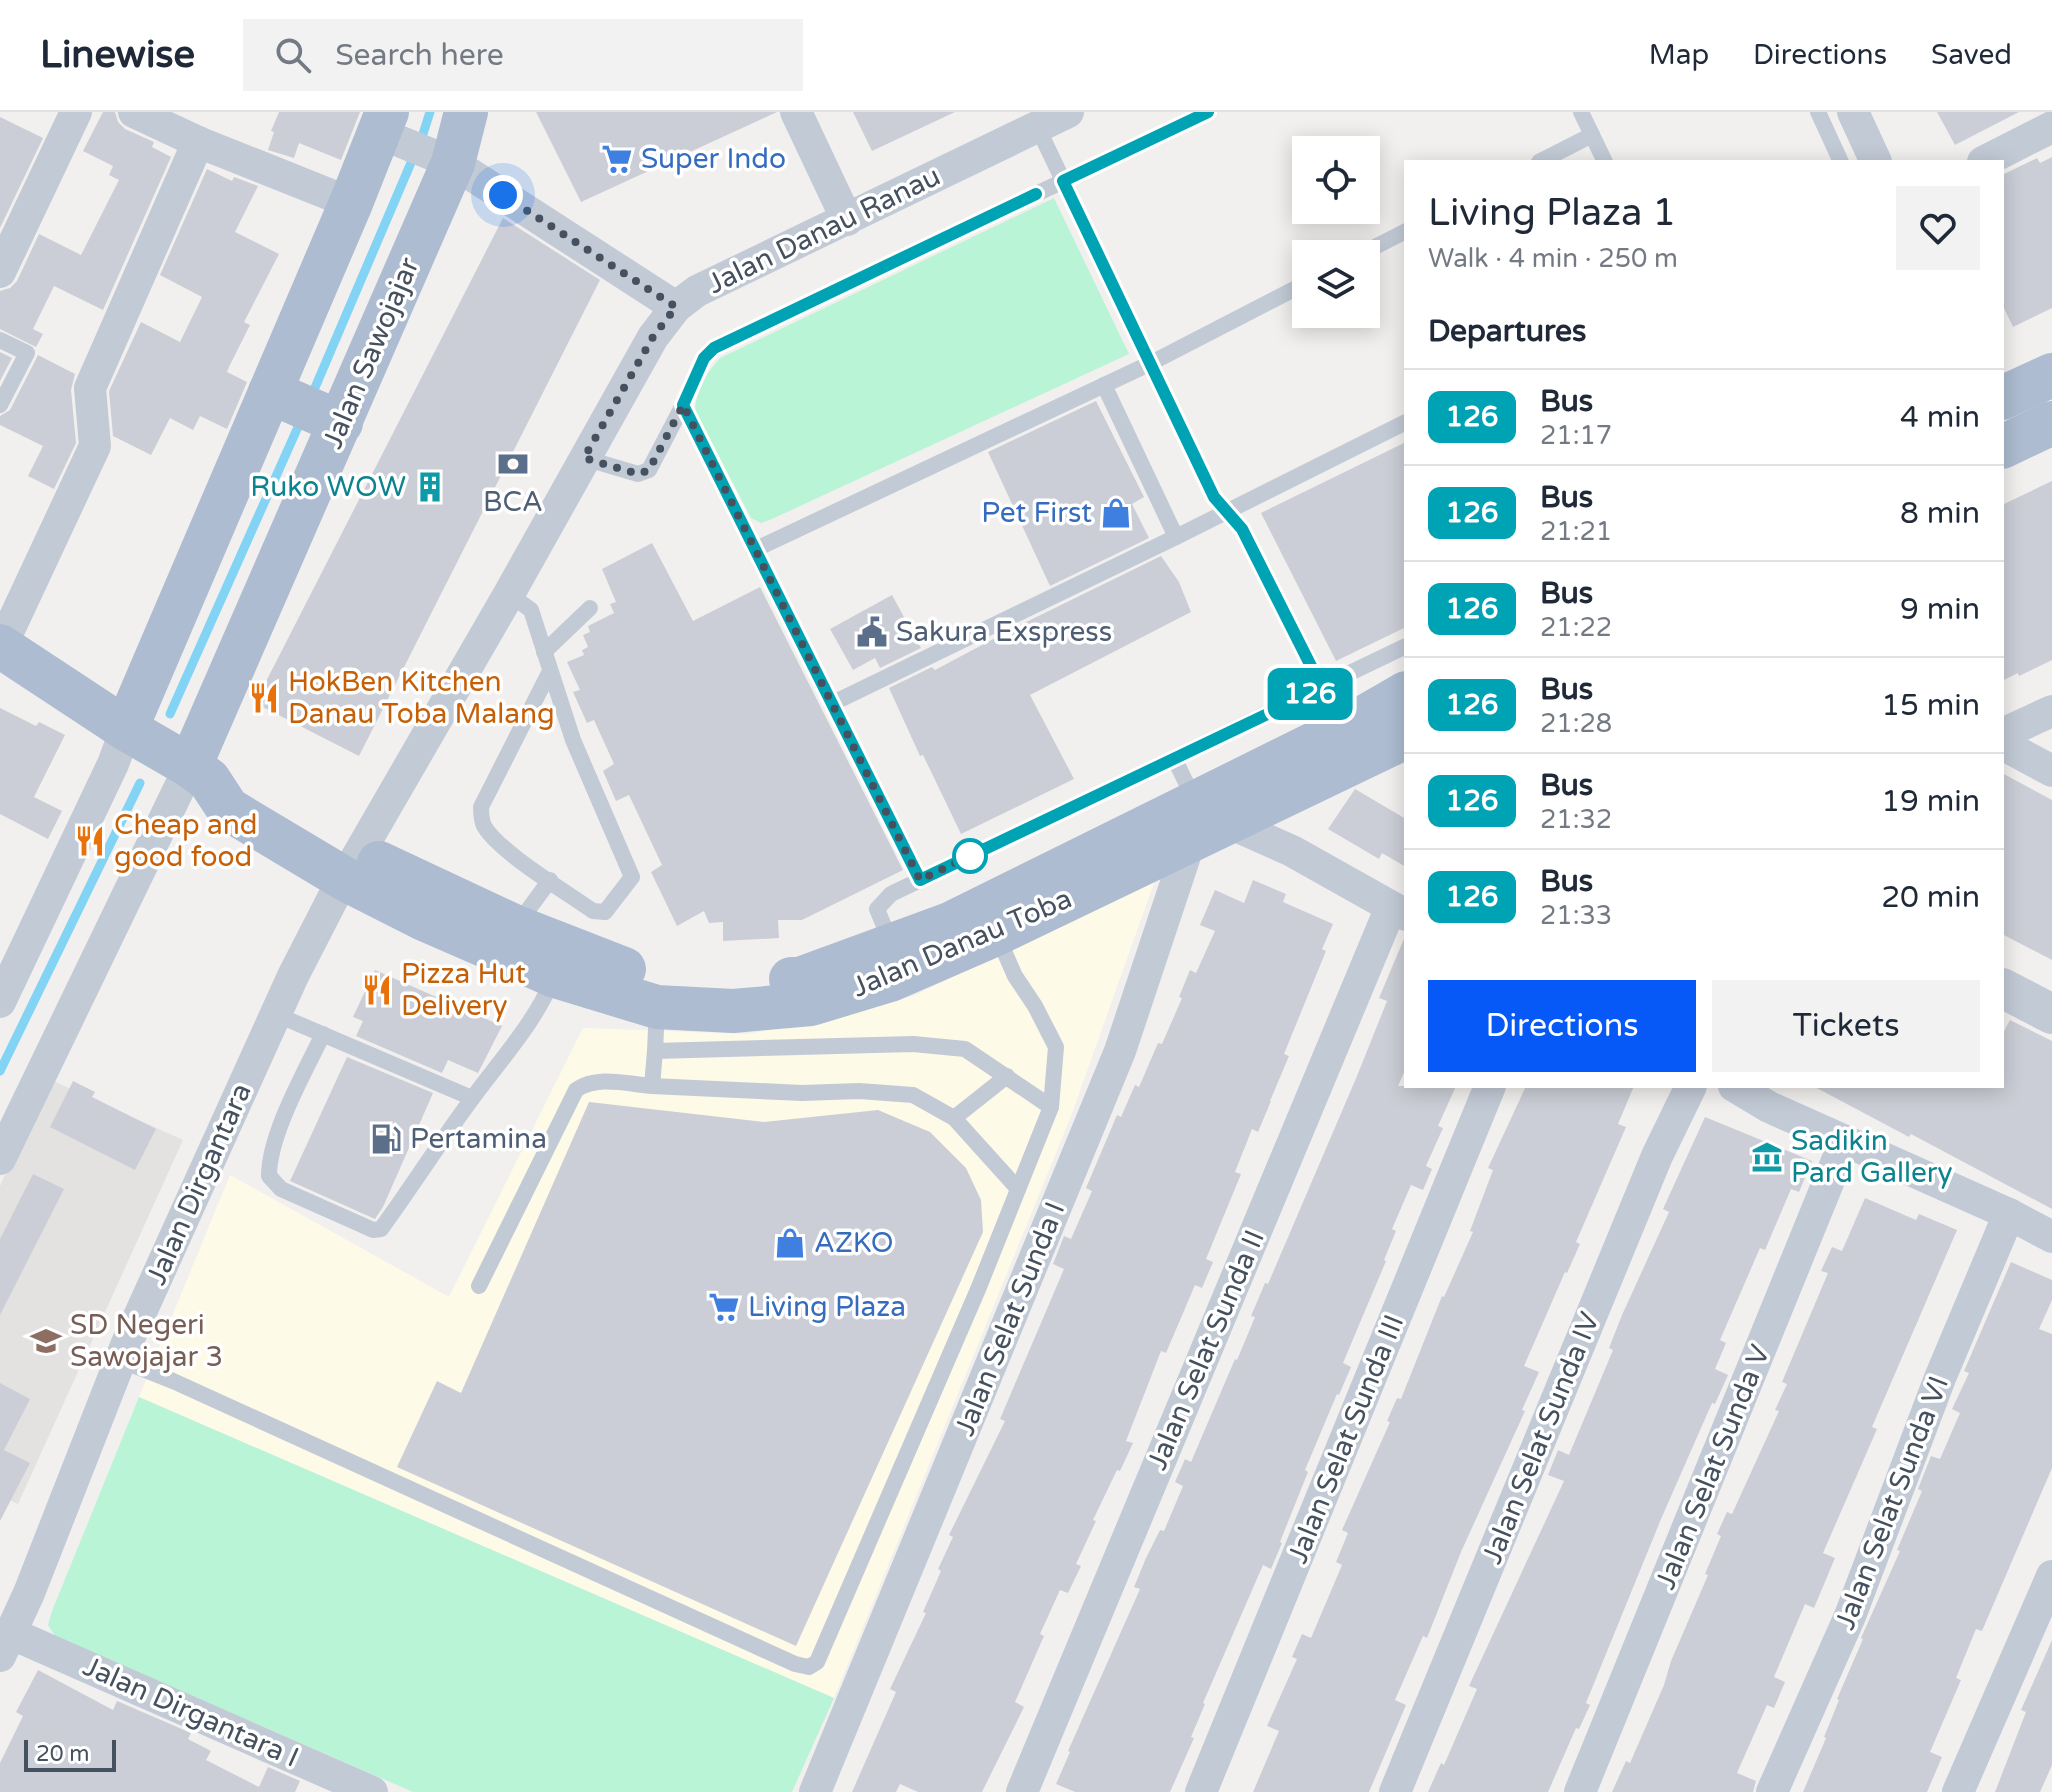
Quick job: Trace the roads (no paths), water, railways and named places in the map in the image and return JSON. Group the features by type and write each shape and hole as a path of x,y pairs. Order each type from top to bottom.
{"main road":[{"name":"Jalan Sawojajar","path":"120,746 448,161 466,112"},
{"name":"Jalan Sawojajar","path":"192,768 307,408 351,203 390,129"},
{"path":"2004,397 2052,375"},
{"path":"2004,446 2052,423"},
{"name":"Jalan Danau Toba","path":"1,647 120,746 243,787 424,919 555,976 657,1007 733,1011 811,1004 890,980 996,934 1204,822 1342,730 1404,694"},
{"name":"Jalan Danau Toba","path":"353,866 614,966 699,986 800,979 950,924 1404,738"}],"street":[{"path":"0,272 76,112"},
{"path":"134,112 198,142 351,203"},
{"path":"796,112 847,220"},
{"name":"Jalan Danau Ranau","path":"353,866 653,337 676,307 697,291 1068,112"},
{"path":"1853,112 1875,160"},
{"path":"1987,160 2052,127"},
{"path":"390,129 448,161 676,307"},
{"path":"1,647 95,446 90,388 198,142"},
{"path":"2004,733 2052,711"},
{"path":"2004,745 2052,771"},
{"path":"0,1002 120,746"},
{"path":"0,1159 192,768"},
{"path":"1204,822 1292,851 1398,911"},
{"name":"Jalan Selat Sunda I","path":"815,1792 1120,1051 1204,822"},
{"name":"Jalan Dirgantara","path":"5,1644 120,1360 275,1014 353,866"},
{"name":"Jalan Selat Sunda II","path":"1022,1792 1398,911"},
{"path":"2004,989 2052,1014"},
{"name":"Jalan Selat Sunda III","path":"1201,1792 1489,1088"},
{"name":"Jalan Selat Sunda IV","path":"1395,1792 1657,1156 1690,1088"},
{"path":"1737,1088 1769,1107 2009,1214 2052,1237"},
{"name":"Jalan Selat Sunda V","path":"1580,1792 1845,1141"},
{"name":"Jalan Selat Sunda VI","path":"1772,1792 1850,1616 1940,1378 2009,1214"},
{"path":"1958,1792 2052,1576"},
{"name":"Jalan Dirgantara I","path":"5,1644 372,1792"}],"lane":[{"path":"584,458 638,474 649,470 704,358 714,348 1208,112"},
{"path":"1581,112 1604,160"},
{"path":"1818,112 1840,160"},
{"path":"1037,126 1214,497 1242,529 1342,730"},
{"path":"1543,160 1592,135"},
{"path":"1380,244 1404,232"},
{"path":"754,550 1151,363 1292,290"},
{"path":"0,340 27,353 0,405"},
{"path":"1104,385 1176,537"},
{"path":"683,405 920,880"},
{"path":"831,704 1404,423"},
{"path":"509,594 531,610 573,740 632,877 605,912 593,911 508,851 485,828 481,807 550,671"},
{"path":"544,652 590,608"},
{"path":"891,944 877,909 891,894 1175,760 1404,647"},
{"path":"1175,760 1204,822"},
{"path":"516,927 550,880"},
{"path":"120,1360 173,1381 795,1664 809,1667 817,1662 1051,1107 1056,1047 1015,976 996,934"},
{"path":"323,1034 278,1132 270,1157 269,1176 281,1189 373,1230 381,1229 538,1009 555,976"},
{"path":"652,1086 657,1007"},
{"path":"275,1014 472,1098"},
{"path":"655,1051 913,1044 965,1049 1051,1107"},
{"path":"954,1118 1007,1076"},
{"path":"479,1286 576,1090 598,1081 802,1093 859,1091 913,1095 954,1118 1018,1189"}],"waterway":[{"path":"311,397 430,112"},
{"path":"170,714 302,418"},
{"path":"0,1071 140,783"}],"place":[{"name":"Super Indo","path":"617,159"},
{"name":"BCA","path":"513,464"},
{"name":"Ruko WOW","path":"430,487"},
{"name":"Pet First","path":"1116,513"},
{"name":"Sakura Exspress","path":"872,632"},
{"name":"HokBen Kitchen Danau Toba Malang","path":"264,698"},
{"name":"Cheap and good food","path":"90,841"},
{"name":"Pizza Hut Delivery","path":"377,990"},
{"name":"Pertamina","path":"386,1139"},
{"name":"Sadikin Pard Gallery","path":"1767,1157"},
{"name":"AZKO","path":"790,1243"},
{"name":"Living Plaza","path":"724,1307"},
{"name":"SD Negeri Sawojajar 3","path":"46,1341"}]}
